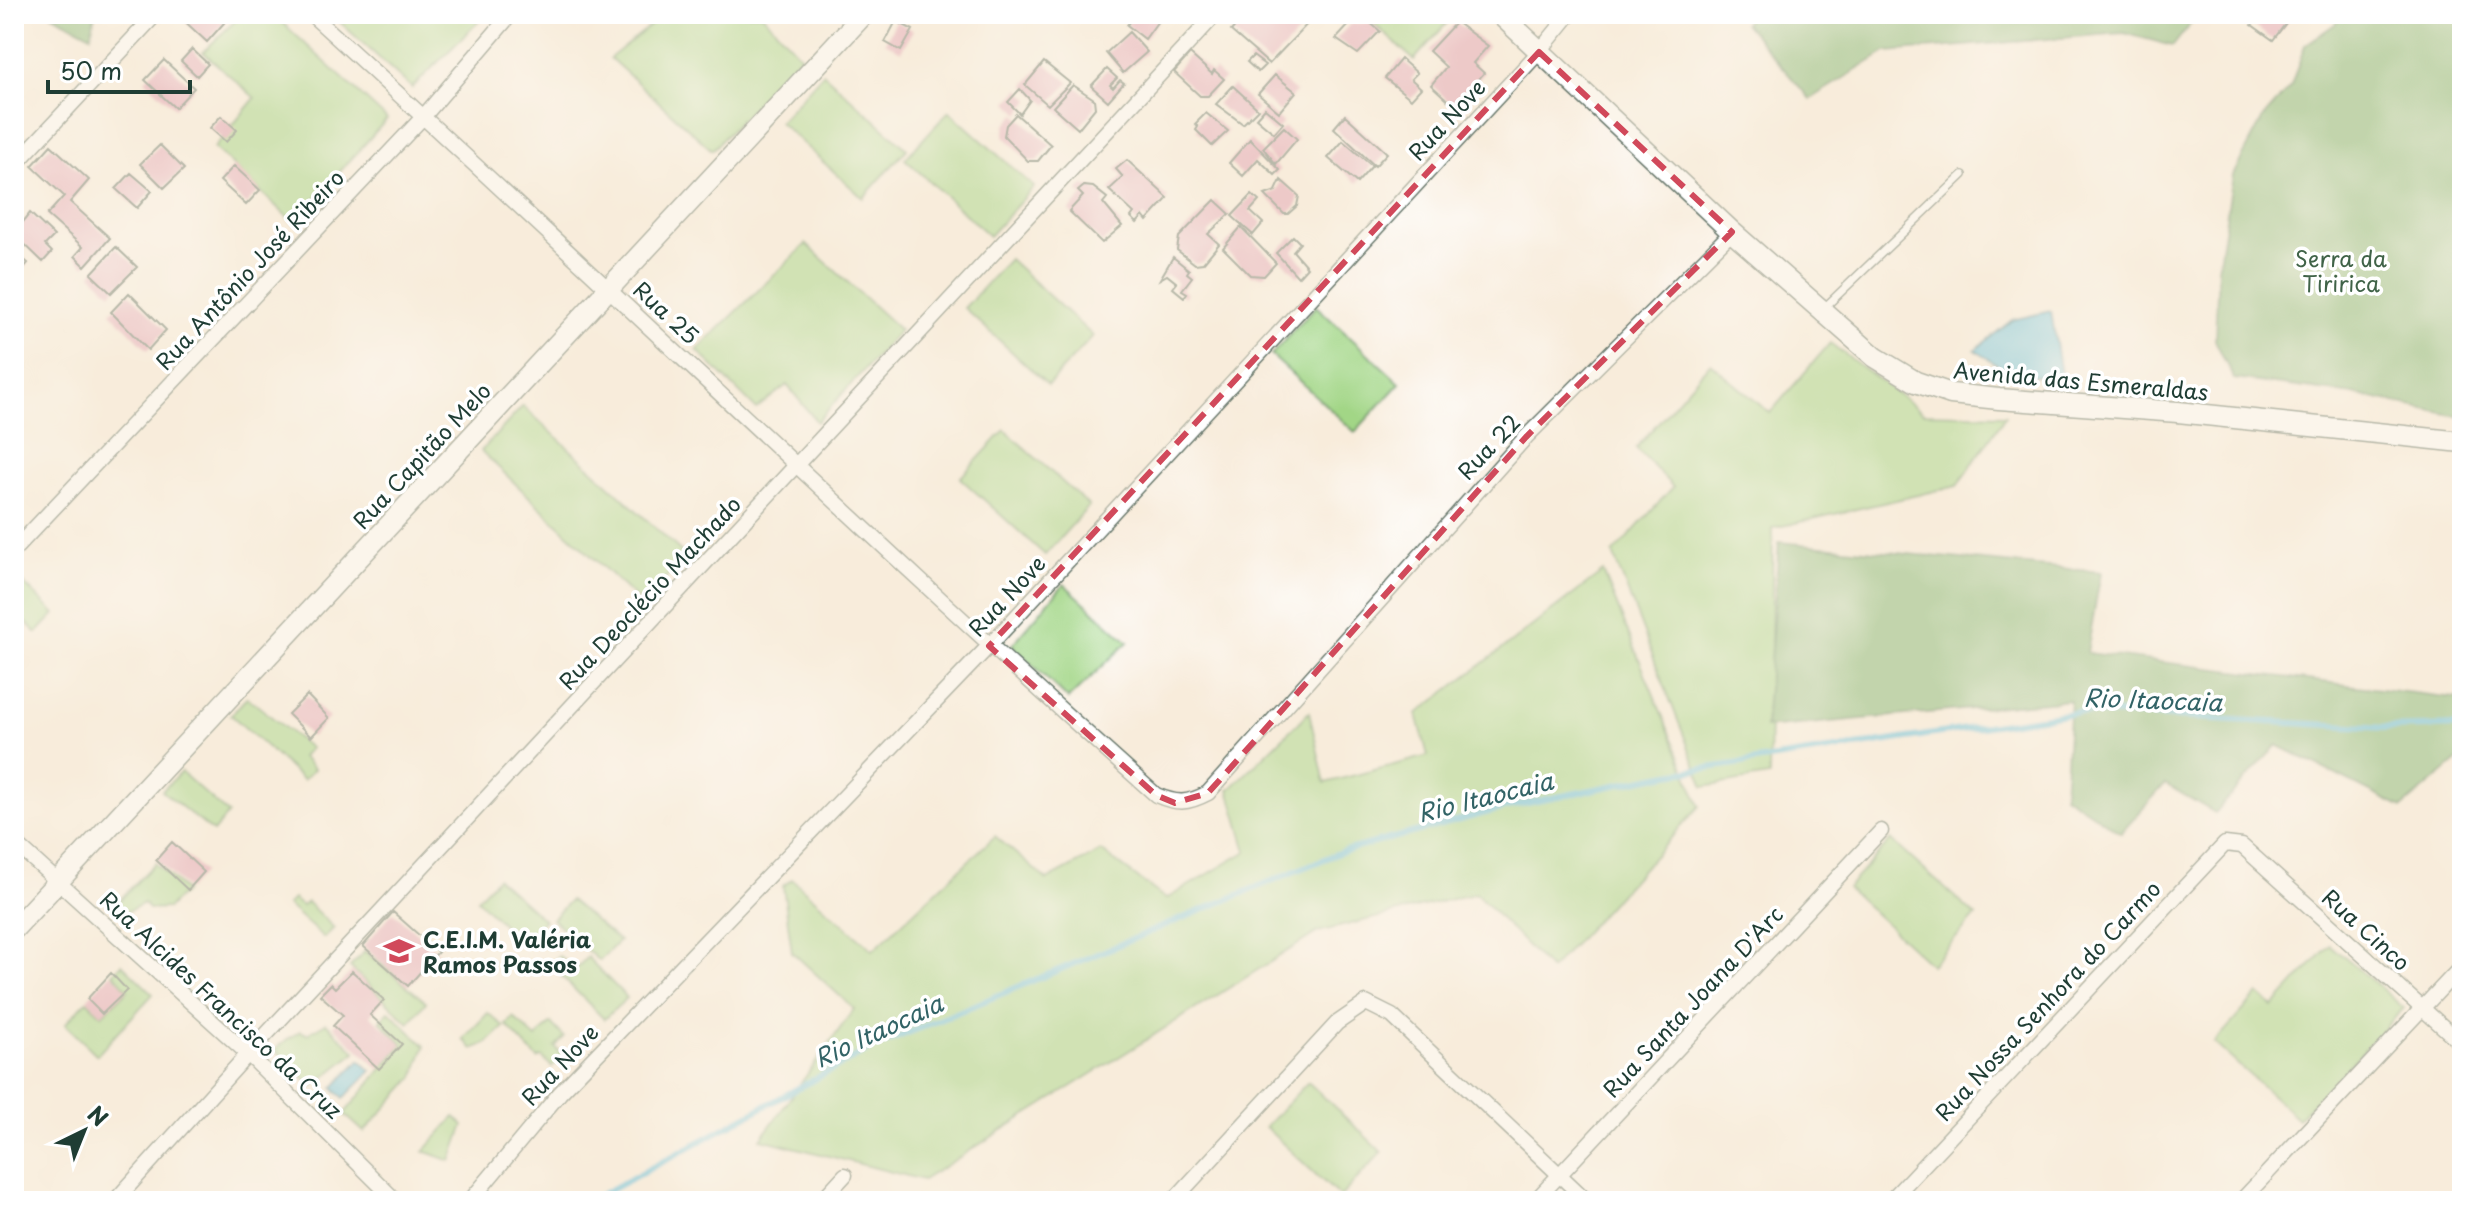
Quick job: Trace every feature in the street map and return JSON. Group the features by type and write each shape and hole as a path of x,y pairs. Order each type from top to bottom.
{"main road":[{"name":"Rua Capitão Melo","path":"14,929 864,14"},
{"name":"Avenida das Esmeraldas","path":"1500,14 1732,232 1875,357 1916,382 1951,394 2178,412 2462,442"}],"street":[{"path":"14,166 156,14"},
{"name":"Rua 25","path":"311,14 799,464 989,646"},
{"name":"Rua Antônio José Ribeiro","path":"14,550 424,116 511,14"},
{"name":"Rua Deoclécio Machado","path":"115,1201 248,1054 1216,14"},
{"name":"Rua Nove","path":"470,1201 560,1093 989,646 1539,52 1570,14"},
{"name":"Rua 22","path":"989,646 1156,795 1175,803 1190,803 1208,793 1526,437 1732,232"},
{"name":"Rua Santa Joana D'Arc","path":"1535,1201 1881,831"},
{"name":"Rua Alcides Francisco da Cruz","path":"14,842 248,1054 396,1201"},
{"name":"Rua Nossa Senhora do Carmo","path":"1890,1201 2218,850 2225,844 2242,846"},
{"name":"Rua Cinco","path":"2242,846 2462,1044"},
{"path":"2241,1201 2462,966"},
{"path":"1173,1201 1337,1023 1352,1009 1366,1003 1392,1016 1587,1201"},
{"path":"821,1201 845,1175"}],"lane":[{"path":"1821,310 1963,175"}],"highlighted area":[{"path":"1539,52 1732,232 1526,437 1208,793 1175,803 1156,795 989,646"}],"green space":[{"path":"51,14 95,14 91,35"},
{"path":"242,14 273,14 387,119 294,223 214,148 255,98 203,52"},
{"path":"331,14 486,14 412,88"},
{"path":"665,14 762,14 801,56 712,150 610,58"},
{"path":"1363,14 1455,14 1414,60"},
{"path":"1751,14 2198,14 2173,46 2124,33 1886,52 1810,99 1744,23"},
{"name":"Serra da Tiririca","path":"2341,14 2462,14 2462,417 2353,394 2234,379 2215,340 2218,268 2233,175 2263,118 2291,86 2305,45 2335,24"},
{"path":"823,73 907,149 863,198 779,122"},
{"path":"949,111 1034,187 989,236 905,159"},
{"path":"806,244 900,330 817,422 787,385 756,409 697,350"},
{"path":"1009,259 1093,336 1048,385 964,308"},
{"path":"1316,306 1400,383 1355,432 1271,355"},
{"path":"1830,343 1923,413 2006,415 1957,486 1773,528 1769,776 1704,787 1613,554 1673,487 1636,448 1710,363 1770,413"},
{"path":"523,406 685,555 644,606 481,451"},
{"path":"1005,430 1089,506 1045,555 960,478"},
{"path":"1779,542 2101,572 2087,653 2462,699 2462,757 2402,808 2277,745 2215,813 2165,784 2121,833 2064,795 2070,700 1765,728"},
{"path":"1603,572 1700,806 1550,970 1476,893 1318,932 923,1180 761,1139 854,1009 792,952 783,886 792,879 873,950 995,836 1047,880 1101,851 1166,899 1247,851 1229,790 1309,712 1325,783 1428,756 1417,714"},
{"path":"14,574 55,614 37,633 14,611"},
{"path":"1064,584 1128,642 1068,699 1012,645"},
{"path":"247,697 310,748 302,757 314,769 303,780 231,715"},
{"path":"181,772 228,814 213,832 162,791"},
{"path":"1891,840 1976,916 1931,965 1847,888"},
{"path":"155,863 185,891 168,908 149,909 144,903 122,914 113,907"},
{"path":"497,878 544,920 522,943 477,899"},
{"path":"293,899 302,906 307,902 334,928 324,938 287,905"},
{"path":"570,900 619,941 599,961 552,919"},
{"path":"2330,945 2404,1008 2298,1119 2214,1043 2258,994 2273,1007"},
{"path":"365,951 426,1002 409,1023 350,967"},
{"path":"559,956 576,969 587,957 627,998 604,1019 550,965"},
{"path":"122,964 153,994 97,1055 65,1024 87,1001 102,1015 128,990 113,973"},
{"path":"389,1011 425,1046 414,1077 364,1132 344,1114 403,1044 380,1021"},
{"path":"488,1013 504,1027 487,1043 473,1049 463,1039"},
{"path":"513,1017 536,1038 551,1023 564,1037 555,1047 564,1057 552,1067 542,1057 538,1059 506,1025"},
{"path":"326,1023 356,1052 313,1086 274,1049 300,1031 307,1034"},
{"path":"1308,1082 1382,1152 1340,1197 1265,1127"},
{"path":"455,1117 464,1125 451,1161 424,1151"}],"water":[{"path":"2051,311 2061,375 2016,377 1975,350 2012,320"},
{"path":"360,1060 371,1071 344,1098 333,1088"}],"building":[{"path":"232,14 207,42 179,16"},
{"path":"1135,14 1163,14 1145,39 1127,25"},
{"path":"1246,14 1315,16 1269,64 1231,31"},
{"path":"2260,14 2282,14 2289,19 2273,40 2252,25"},
{"path":"896,21 913,30 901,51 885,42"},
{"path":"1369,22 1380,31 1358,54 1336,39 1350,24"},
{"path":"1456,22 1488,46 1473,63 1484,73 1454,106 1431,85 1446,67 1429,51"},
{"path":"1129,32 1147,52 1123,73 1106,53"},
{"path":"192,49 208,64 197,76 181,61"},
{"path":"1190,54 1212,74 1214,70 1224,79 1208,96 1200,96 1174,72"},
{"path":"1253,56 1265,65 1258,72 1247,62"},
{"path":"1401,59 1417,73 1411,79 1421,88 1411,99 1385,78"},
{"path":"164,60 194,88 175,108 145,80"},
{"path":"1044,62 1070,83 1048,105 1025,85"},
{"path":"1107,69 1117,78 1110,85 1113,88 1120,80 1124,83 1108,101 1091,86"},
{"path":"1275,75 1296,92 1279,112 1258,94"},
{"path":"1073,85 1094,99 1095,108 1078,129 1053,107"},
{"path":"1233,86 1258,109 1243,124 1216,104"},
{"path":"1020,89 1030,100 1020,114 1008,102"},
{"path":"1265,108 1283,123 1274,133 1256,118"},
{"path":"1206,113 1228,131 1212,146 1196,130 1198,127 1195,124"},
{"path":"1016,114 1051,145 1038,161 1028,161 1004,136 1006,125"},
{"path":"1345,115 1387,153 1375,166 1334,128"},
{"path":"221,116 237,130 226,142 210,128"},
{"path":"1284,127 1297,139 1276,164 1263,148"},
{"path":"1250,139 1280,170 1275,175 1258,159 1243,176 1229,163"},
{"path":"1343,141 1372,166 1357,183 1328,158"},
{"path":"51,145 89,180 70,202 110,238 85,266 75,256 83,247 47,215 64,196 32,166"},
{"path":"160,145 184,169 164,188 140,164"},
{"path":"1127,160 1168,198 1147,221 1143,216 1137,223 1131,217 1134,213 1109,190 1123,177 1116,169"},
{"path":"234,166 260,190 246,205 220,181"},
{"path":"131,173 152,191 137,208 116,189"},
{"path":"1281,180 1299,196 1297,206 1288,214 1284,214 1265,195 1276,191"},
{"path":"1084,186 1093,187 1107,198 1103,203 1122,226 1102,243 1069,211 1083,196 1078,191"},
{"path":"1252,195 1259,201 1250,211 1263,223 1253,235 1232,216"},
{"path":"1215,200 1230,214 1208,234 1219,244 1203,263 1195,264 1177,250 1179,237"},
{"path":"30,213 54,236 45,245 52,252 43,262 14,234"},
{"path":"1241,227 1276,263 1264,276 1250,275 1223,248"},
{"path":"1293,236 1300,243 1293,251 1307,267 1298,277 1276,253"},
{"path":"116,247 137,267 111,293 91,274"},
{"path":"14,251 28,263 14,279"},
{"path":"1173,257 1189,270 1187,273 1192,277 1182,290 1187,293 1184,297 1173,288 1177,283 1167,275 1160,279"},
{"path":"129,293 166,330 148,350 111,312"},
{"path":"307,695 329,718 311,737 288,714"},
{"path":"172,842 204,872 188,890 156,860"},
{"path":"393,912 438,952 408,986 363,946"},
{"path":"352,971 384,1000 370,1015 402,1044 379,1069 333,1026 343,1015 320,995 331,984 335,988"},
{"path":"111,973 127,990 102,1014 87,999"}],"waterway":[{"name":"Rio Itaocaia","path":"590,1201 872,1048 1341,852 1508,807 1669,774 2080,712 2387,728 2462,726"}],"place":[{"name":"C.E.I.M. Valéria Ramos Passos","path":"399,951"}]}
